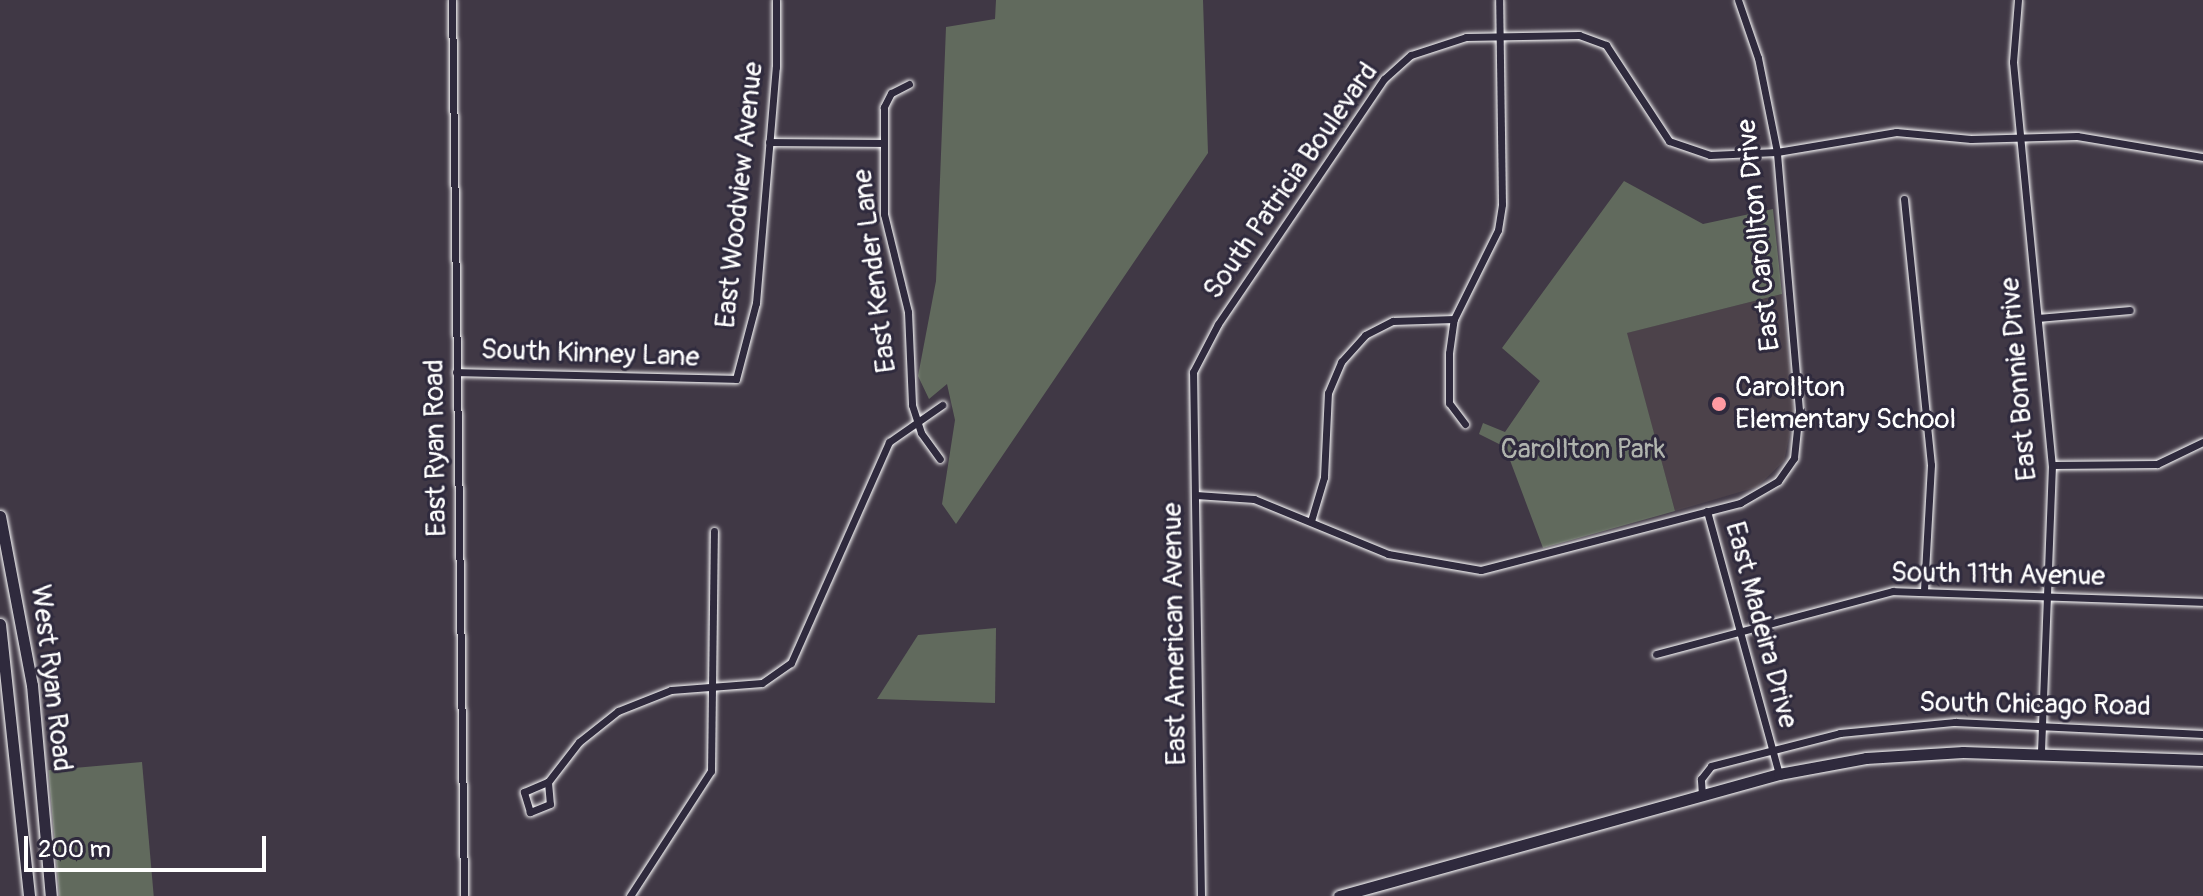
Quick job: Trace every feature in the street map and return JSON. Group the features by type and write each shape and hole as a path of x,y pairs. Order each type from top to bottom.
{"main road":[{"name":"West Ryan Road","path":"0,516 32,685 51,896"},
{"name":"West Ryan Road","path":"0,624 29,896"},
{"name":"South Chicago Road","path":"1339,896 1779,774 1866,758 2041,755 2203,760"}],"street":[{"name":"East Ryan Road","path":"452,0 464,896"},
{"name":"East Woodview Avenue","path":"723,383 739,374 753,323 769,142 776,0"},
{"path":"1465,424 1449,403 1454,319 1500,217 1499,0"},
{"name":"East Carollton Drive","path":"1196,495 1254,499 1388,554 1481,570 1707,511 1770,487 1788,470 1798,443 1777,152 1758,58 1738,0"},
{"name":"East Bonnie Drive","path":"2018,0 2013,62 2052,465 2041,755"},
{"name":"South Patricia Boulevard","path":"1193,372 1218,324 1384,79 1411,55 1440,41 1500,35 1579,35 1606,45 1669,141 1688,152 1777,152 1896,132 2077,136 2203,157"},
{"name":"East Kender Lane","path":"909,84 885,100 884,214 906,302 916,419 940,459"},
{"path":"769,142 883,143"},
{"path":"1904,199 1931,465 1924,590"},
{"path":"2038,318 2130,310"},
{"path":"1311,521 1324,477 1328,393 1341,362 1365,335 1393,321 1454,319"},
{"name":"South Kinney Lane","path":"456,372 610,371 723,383"},
{"name":"East American Avenue","path":"1193,372 1201,896"},
{"path":"548,782 550,804 530,812 524,792 548,782 579,742 618,711 661,693 762,683 797,657 881,457 894,435 942,405"},
{"path":"2052,465 2157,464 2203,442"},
{"name":"East Madeira Drive","path":"1707,511 1779,774"},
{"path":"630,896 708,781 714,531"},
{"name":"South 11th Avenue","path":"1656,654 1893,591 2203,602"},
{"name":"South Chicago Road","path":"1702,795 1701,779 1711,766 1893,727 2040,727 2203,734"}],"shaded area":[{"name":"Carollton Elementary School","path":"1782,294 1794,414 1784,461 1757,487 1675,511 1626,333"}],"green space":[{"path":"996,0 1203,0 1208,153 956,524 942,504 955,420 947,384 929,399 918,376 936,281 946,27 995,19"},
{"name":"Carollton Park","path":"1624,181 1703,224 1773,209 1782,294 1627,333 1675,511 1543,548 1505,447 1479,434 1483,423 1505,432 1540,381 1502,348"},
{"path":"996,628 995,703 877,699 918,635"},
{"path":"142,762 154,896 59,896 48,770"}],"place":[{"name":"Carollton Elementary School","path":"1719,404"}]}
